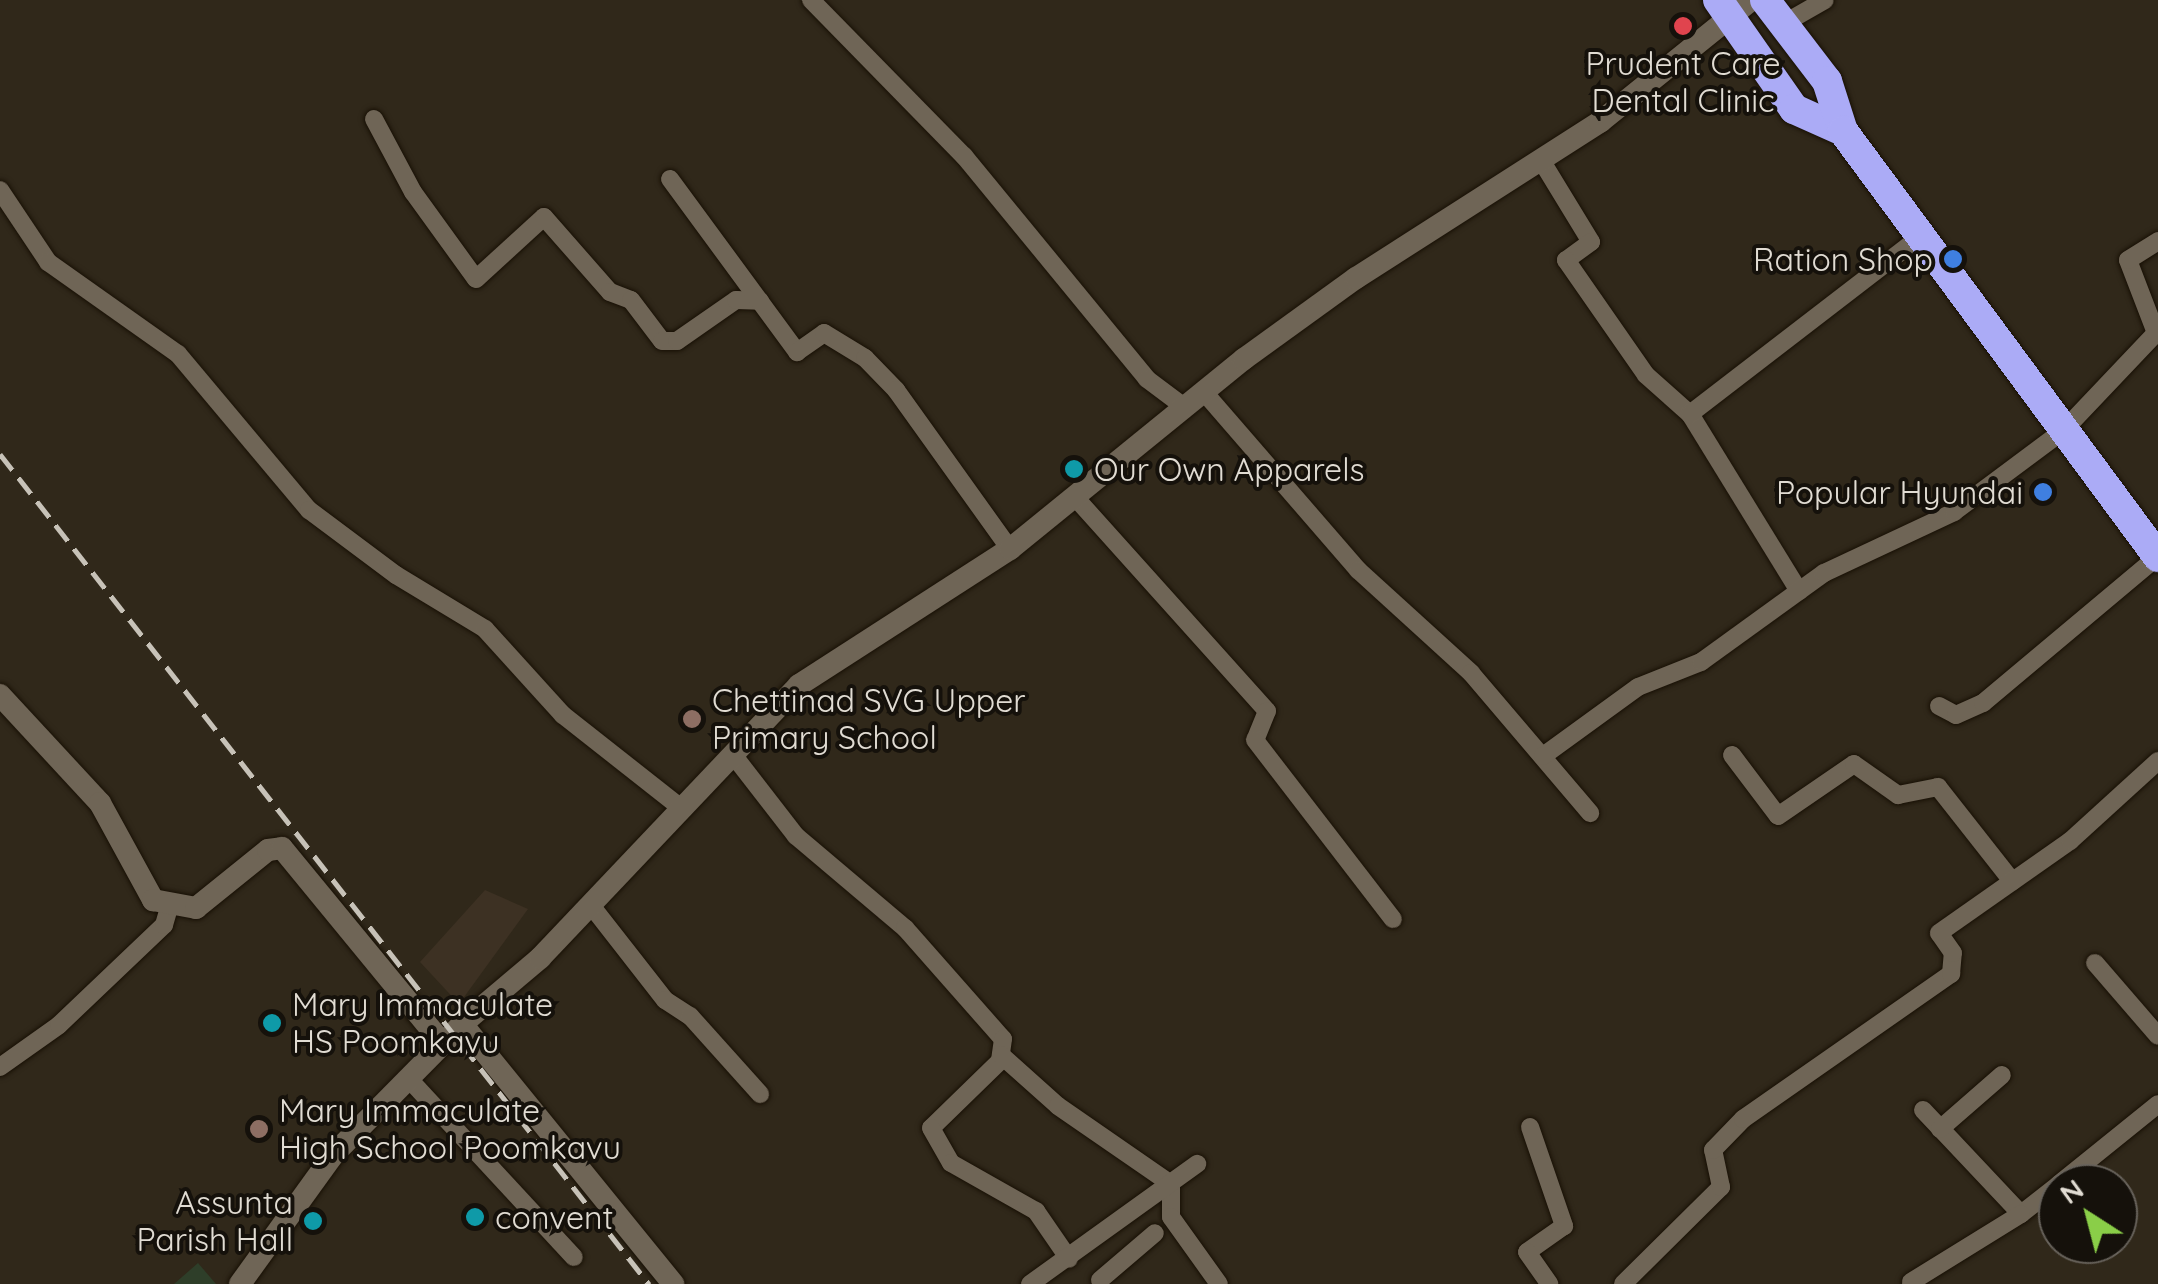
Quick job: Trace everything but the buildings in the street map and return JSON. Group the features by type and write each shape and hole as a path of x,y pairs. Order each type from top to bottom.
{"highway":[{"path":"1764,0 1828,80 1843,131 2158,557"},
{"path":"1732,6 1794,109 1843,131"}],"street":[{"path":"811,0 964,156 1147,379 1183,406"},
{"path":"1784,24 1825,0"},
{"path":"240,1284 324,1166 442,1043 590,904 799,685 1010,549 1183,406 1356,278 1626,102 1732,6"},
{"path":"374,119 413,192 476,279 544,217 610,292 631,300 662,341 677,341 723,306 760,301"},
{"path":"1540,160 1591,242 1566,260 1646,375 1690,414 1800,591"},
{"path":"670,178 798,352 824,333 865,358 928,430 1010,549"},
{"path":"0,190 48,262 178,354 309,510 396,575 485,628 562,715 680,808"},
{"path":"1690,414 1921,236"},
{"path":"1543,756 1638,687 1701,662 1800,591 1954,512 2064,430 2156,333 2128,260 2158,241"},
{"path":"1203,391 1358,570 1471,673 1590,812"},
{"path":"1074,496 1267,711 1255,740 1393,919"},
{"path":"1939,706 1956,715 1983,702 2158,557"},
{"path":"0,695 100,803 153,900 170,908 196,908 268,850 282,848 442,1043"},
{"path":"1732,755 1778,816 1854,764 1898,795 1938,786 2012,882"},
{"path":"734,756 796,836 918,942 1003,1039 1000,1055 930,1128 950,1163 1036,1211 1072,1257 1102,1282 1155,1233"},
{"path":"1623,1284 1721,1187 1713,1150 1743,1119 1950,974 1953,953 1938,933 2070,841 2158,761"},
{"path":"590,904 665,1000 690,1016 760,1094"},
{"path":"0,1067 60,1025 164,925 170,908"},
{"path":"2095,963 2158,1036"},
{"path":"462,1024 674,1284"},
{"path":"1000,1055 1058,1106 1172,1184"},
{"path":"1940,1128 2002,1075"},
{"path":"408,1078 574,1257"},
{"path":"2083,1164 2158,1104"},
{"path":"1922,1110 2021,1214"},
{"path":"1530,1127 1564,1226 1527,1252 1549,1284"},
{"path":"1030,1284 1196,1164"},
{"path":"1172,1184 1171,1218 1219,1284"},
{"path":"1910,1284 2038,1200"}],"shaded area":[{"path":"485,890 528,909 459,1004 420,962"}],"green space":[{"path":"198,1263 216,1284 174,1284"}],"railway":[{"path":"0,454 649,1284"}],"place":[{"name":"Prudent Care Dental Clinic","path":"1683,26"},
{"name":"Ration Shop","path":"1953,259"},
{"name":"Our Own Apparels","path":"1074,469"},
{"name":"Popular Hyundai","path":"2043,492"},
{"name":"Chettinad SVG Upper Primary School","path":"692,719"},
{"name":"Mary Immaculate HS Poomkavu","path":"272,1023"},
{"name":"Mary Immaculate High School Poomkavu","path":"259,1129"},
{"name":"convent","path":"475,1217"},
{"name":"Assunta Parish Hall","path":"313,1221"}]}
